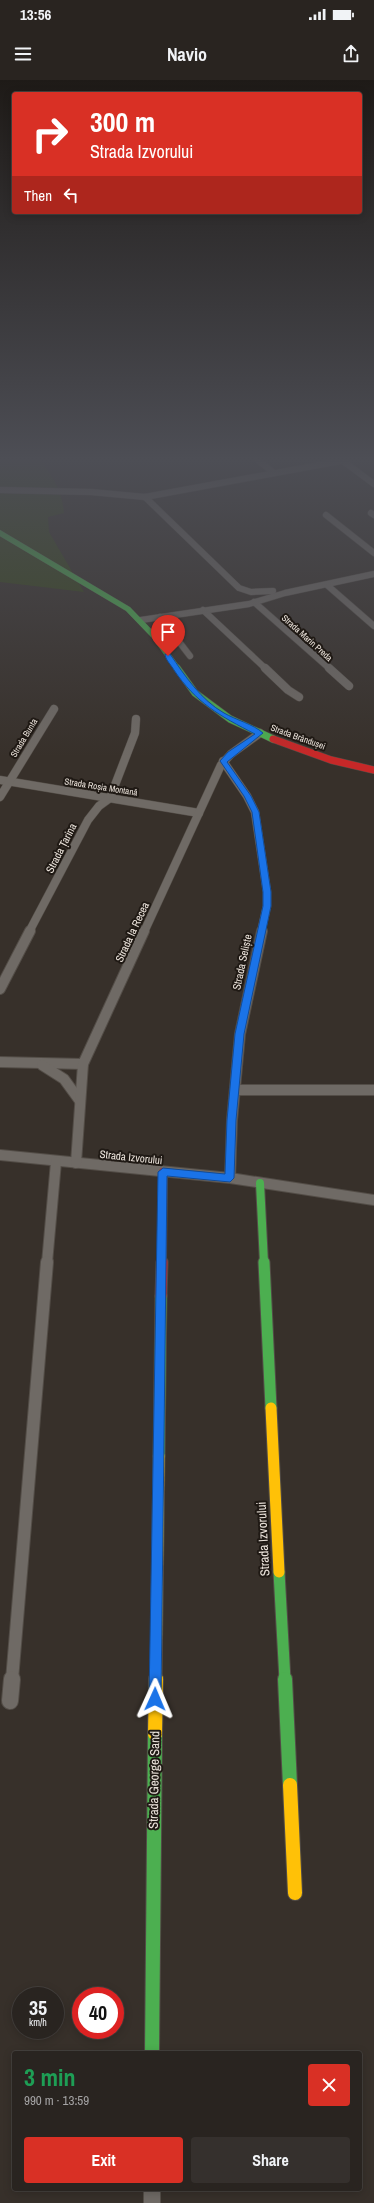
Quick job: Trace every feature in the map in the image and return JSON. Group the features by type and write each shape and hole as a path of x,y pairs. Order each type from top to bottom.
{"street":[{"name":"Strada Brândușei","path":"44,559 117,602 142,621 151,630 184,681 207,704 222,715 260,733 334,760 374,770"},
{"path":"208,559 238,588 252,592 279,590 285,593"},
{"path":"142,621 254,602 285,593 374,574"},
{"path":"327,585 374,626"},
{"name":"Strada Marin Preda","path":"254,602 349,686"},
{"path":"203,610 288,690 299,697"},
{"path":"157,618 190,656"},
{"name":"Strada Bunta","path":"0,798 54,709"},
{"name":"Strada Țarina","path":"0,989 88,820 99,806 110,798 135,733 136,719"},
{"name":"Strada la Recea","path":"76,1163 83,1064 224,761 230,754 260,733"},
{"name":"Strada Seliște","path":"224,761 248,796 255,812 267,892 267,906 240,1034 234,1090 230,1178"},
{"name":"Strada Roșia Montană","path":"0,780 199,813"},
{"path":"0,1062 83,1064"},
{"path":"36,1063 56,1072 66,1079 75,1090 80,1102"},
{"path":"234,1090 374,1090"},
{"name":"Strada Izvorului","path":"0,1155 56,1162 230,1178 374,1200"},
{"path":"10,1701 56,1162"},
{"name":"Strada George Sand","path":"152,2051 152,1907 163,1172"},
{"name":"Strada Izvorului","path":"260,1183 295,1893"},
{"path":"152,2191 152,2203"}],"green space":[{"path":"0,559 65,559 84,592 0,582"}],"traffic: fast":[{"path":"44,559 128,609 154,636 195,693 230,719 273,739"},
{"path":"260,1183 271,1408"},
{"path":"159,1456 161,1296"},
{"path":"279,1572 290,1785"},
{"path":"152,2051 155,1734"}],"traffic: slow":[{"path":"271,1408 279,1572"},
{"path":"155,1734 159,1456"},
{"path":"290,1785 295,1893"}],"traffic: jam":[{"path":"273,739 331,760 374,770"},
{"path":"161,1296 163,1172"}],"route":[{"path":"155,1699 163,1172 230,1178 232,1120 240,1034 260,933 267,906 267,892 255,812 248,796 224,761 230,754 260,733 222,715 207,704 184,681 168,656"}]}
